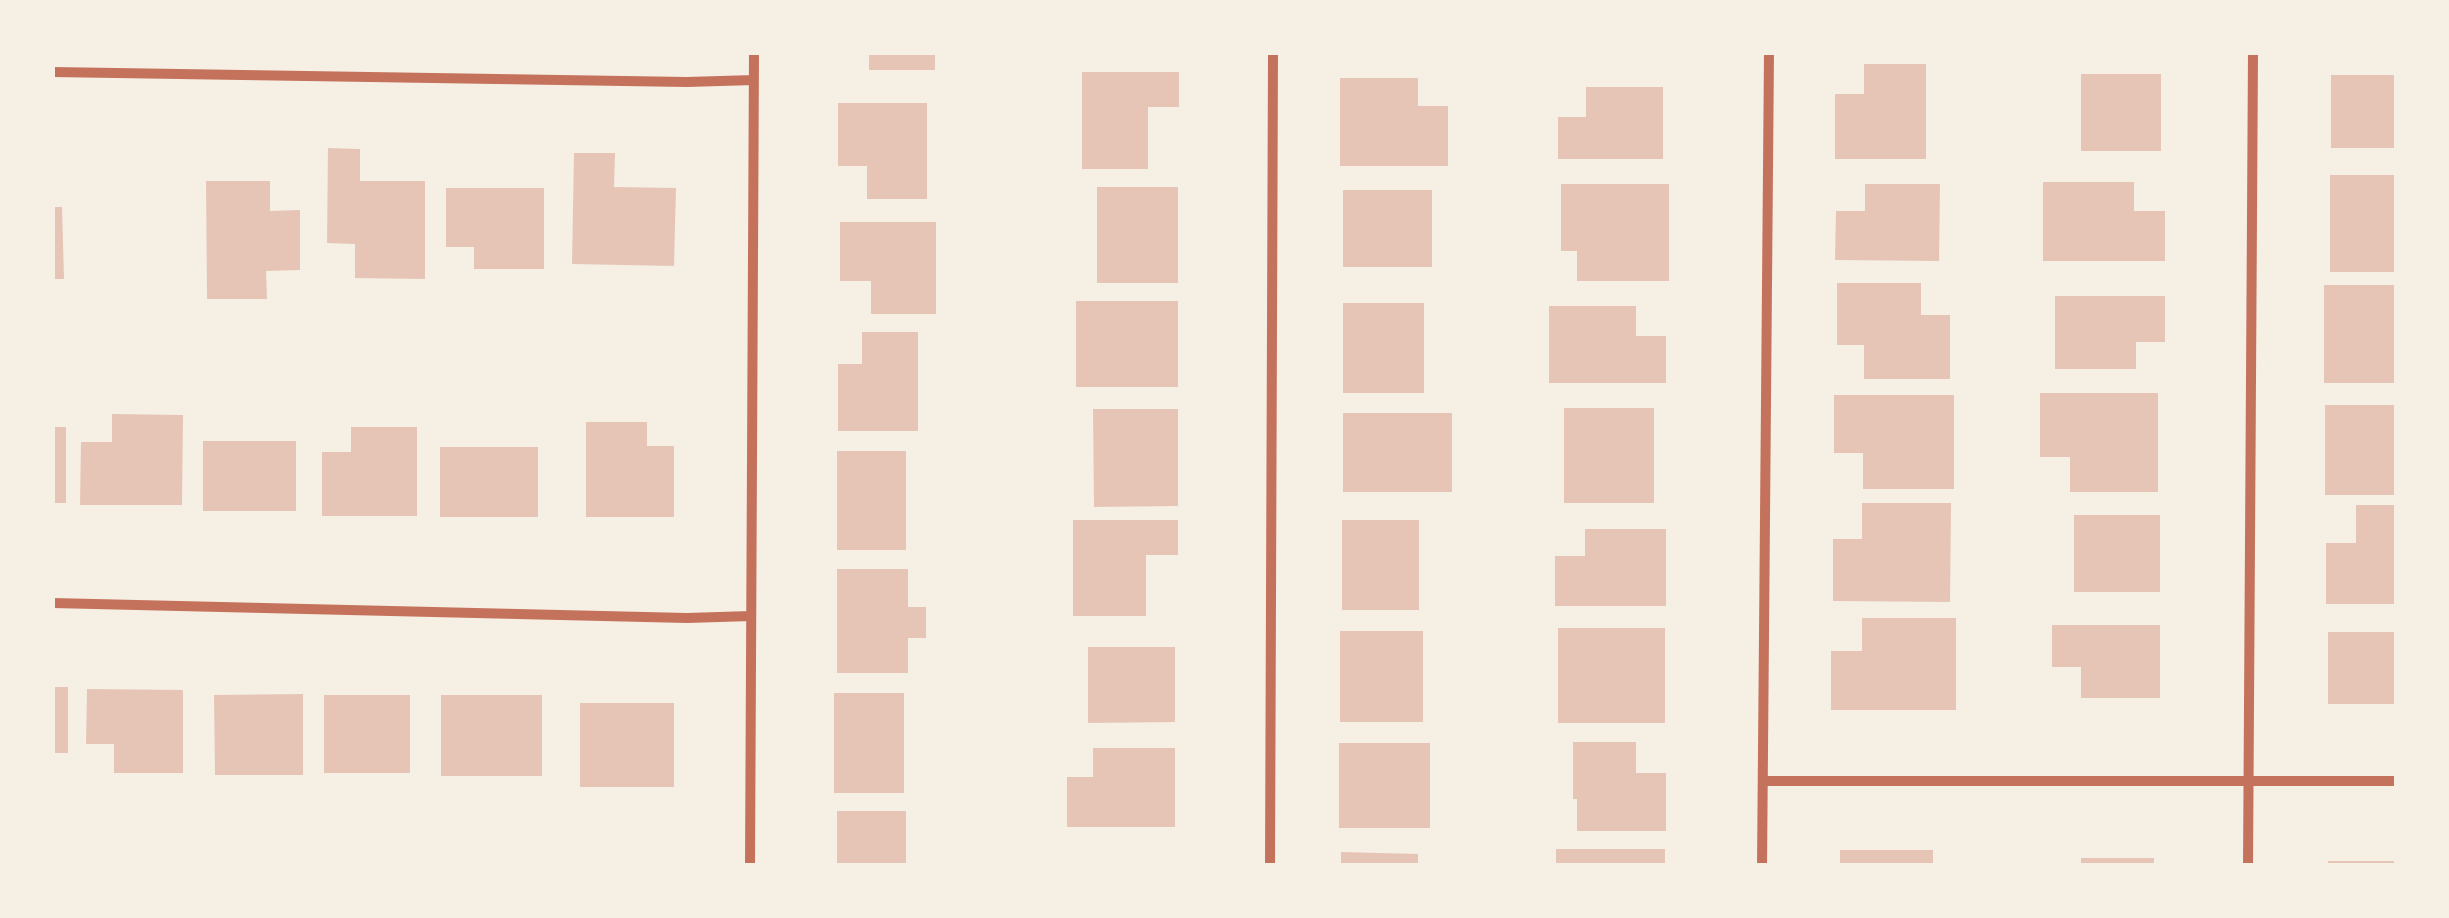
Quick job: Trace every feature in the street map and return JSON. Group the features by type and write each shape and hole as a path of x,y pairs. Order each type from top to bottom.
{"street":[{"path":"750,866 754,52"},
{"path":"1270,866 1273,52"},
{"path":"1762,866 1769,52"},
{"path":"2248,866 2253,52"},
{"path":"52,72 754,80"},
{"path":"52,603 687,618 751,616"},
{"path":"1763,782 2396,782"}],"building":[{"path":"869,52 935,52 935,70 869,70"},
{"path":"1864,64 1926,64 1926,159 1835,159 1835,94 1864,94"},
{"path":"1082,72 1179,72 1179,107 1148,107 1148,169 1082,169"},
{"path":"2081,74 2161,74 2161,151 2081,151"},
{"path":"2331,75 2396,75 2396,148 2331,148"},
{"path":"1340,78 1418,78 1418,106 1448,106 1448,166 1340,166"},
{"path":"1586,87 1663,87 1663,159 1558,159 1558,117 1586,117"},
{"path":"838,103 927,103 927,199 867,199 867,166 838,166"},
{"path":"328,148 360,149 360,181 425,181 425,279 355,278 355,244 327,243"},
{"path":"574,153 615,153 614,187 676,188 674,266 572,264"},
{"path":"2330,175 2396,175 2396,272 2330,272"},
{"path":"206,181 270,181 270,211 300,210 300,270 266,271 267,299 207,299"},
{"path":"2043,182 2134,182 2134,211 2165,211 2165,261 2043,261"},
{"path":"1561,184 1669,184 1669,281 1577,281 1577,251 1561,251"},
{"path":"1865,184 1940,184 1939,261 1835,260 1836,211 1865,211"},
{"path":"1097,187 1178,187 1178,283 1097,283"},
{"path":"446,188 544,188 544,269 474,269 474,247 446,247"},
{"path":"1343,190 1432,190 1432,267 1343,267"},
{"path":"52,207 62,207 64,279 52,279"},
{"path":"840,222 936,222 936,314 871,314 871,281 840,281"},
{"path":"1837,283 1921,283 1921,315 1950,315 1950,379 1864,379 1864,345 1837,345"},
{"path":"2324,285 2396,285 2396,383 2324,383"},
{"path":"2055,296 2165,296 2165,342 2136,342 2136,369 2055,369"},
{"path":"1076,301 1178,301 1178,387 1076,387"},
{"path":"1343,303 1424,303 1424,393 1343,393"},
{"path":"1549,306 1636,306 1636,336 1666,336 1666,383 1549,383"},
{"path":"862,332 918,332 918,431 838,431 838,364 862,364"},
{"path":"2040,393 2158,393 2158,492 2070,492 2070,457 2040,457"},
{"path":"1834,395 1954,395 1954,489 1863,489 1863,453 1834,453"},
{"path":"2325,405 2396,405 2396,495 2325,495"},
{"path":"1564,408 1654,408 1654,503 1564,503"},
{"path":"1093,409 1178,409 1178,506 1094,507"},
{"path":"1343,413 1452,413 1452,492 1343,492"},
{"path":"112,414 183,415 182,505 80,505 81,442 112,442"},
{"path":"586,422 647,422 647,446 674,446 674,517 586,517"},
{"path":"52,427 66,427 66,503 52,503"},
{"path":"351,427 417,427 417,516 322,516 322,452 351,452"},
{"path":"203,441 296,441 296,511 203,511"},
{"path":"440,447 538,447 538,517 440,517"},
{"path":"837,451 906,451 906,550 837,550"},
{"path":"1862,503 1951,503 1950,602 1833,601 1833,539 1862,539"},
{"path":"2356,505 2396,505 2396,604 2326,604 2326,543 2356,543"},
{"path":"2074,515 2160,515 2160,592 2074,592"},
{"path":"1073,520 1178,520 1178,555 1146,555 1146,616 1073,616"},
{"path":"1342,520 1419,520 1419,610 1342,610"},
{"path":"1585,529 1666,529 1666,606 1555,606 1555,556 1585,556"},
{"path":"837,569 908,569 908,607 926,607 926,638 908,638 908,673 837,673"},
{"path":"1862,618 1956,618 1956,710 1831,710 1831,651 1862,651"},
{"path":"2052,625 2160,625 2160,698 2081,698 2081,667 2052,667"},
{"path":"1558,628 1665,628 1665,723 1558,723"},
{"path":"1340,631 1423,631 1423,722 1340,722"},
{"path":"2328,632 2396,632 2396,704 2328,704"},
{"path":"1088,647 1175,647 1175,722 1088,723"},
{"path":"52,687 68,687 68,753 52,753"},
{"path":"87,689 183,690 183,773 114,773 114,744 86,744"},
{"path":"834,693 904,693 904,793 834,793"},
{"path":"303,694 303,775 215,775 214,695"},
{"path":"324,695 410,695 410,773 324,773"},
{"path":"441,695 542,695 542,776 441,776"},
{"path":"580,703 674,703 674,787 580,787"},
{"path":"1573,742 1636,742 1636,773 1666,773 1666,831 1577,831"},
{"path":"1339,743 1430,743 1430,828 1339,828"},
{"path":"1093,748 1175,748 1175,827 1067,827 1067,777 1093,777"},
{"path":"837,811 906,811 906,866 837,866"},
{"path":"1556,849 1665,849 1665,866 1556,866"},
{"path":"1840,850 1933,850 1933,866 1840,866"},
{"path":"1341,852 1418,854 1418,866 1341,866"},
{"path":"2081,858 2154,858 2154,866 2081,866"},
{"path":"2328,861 2396,861 2396,866 2328,866"}]}
